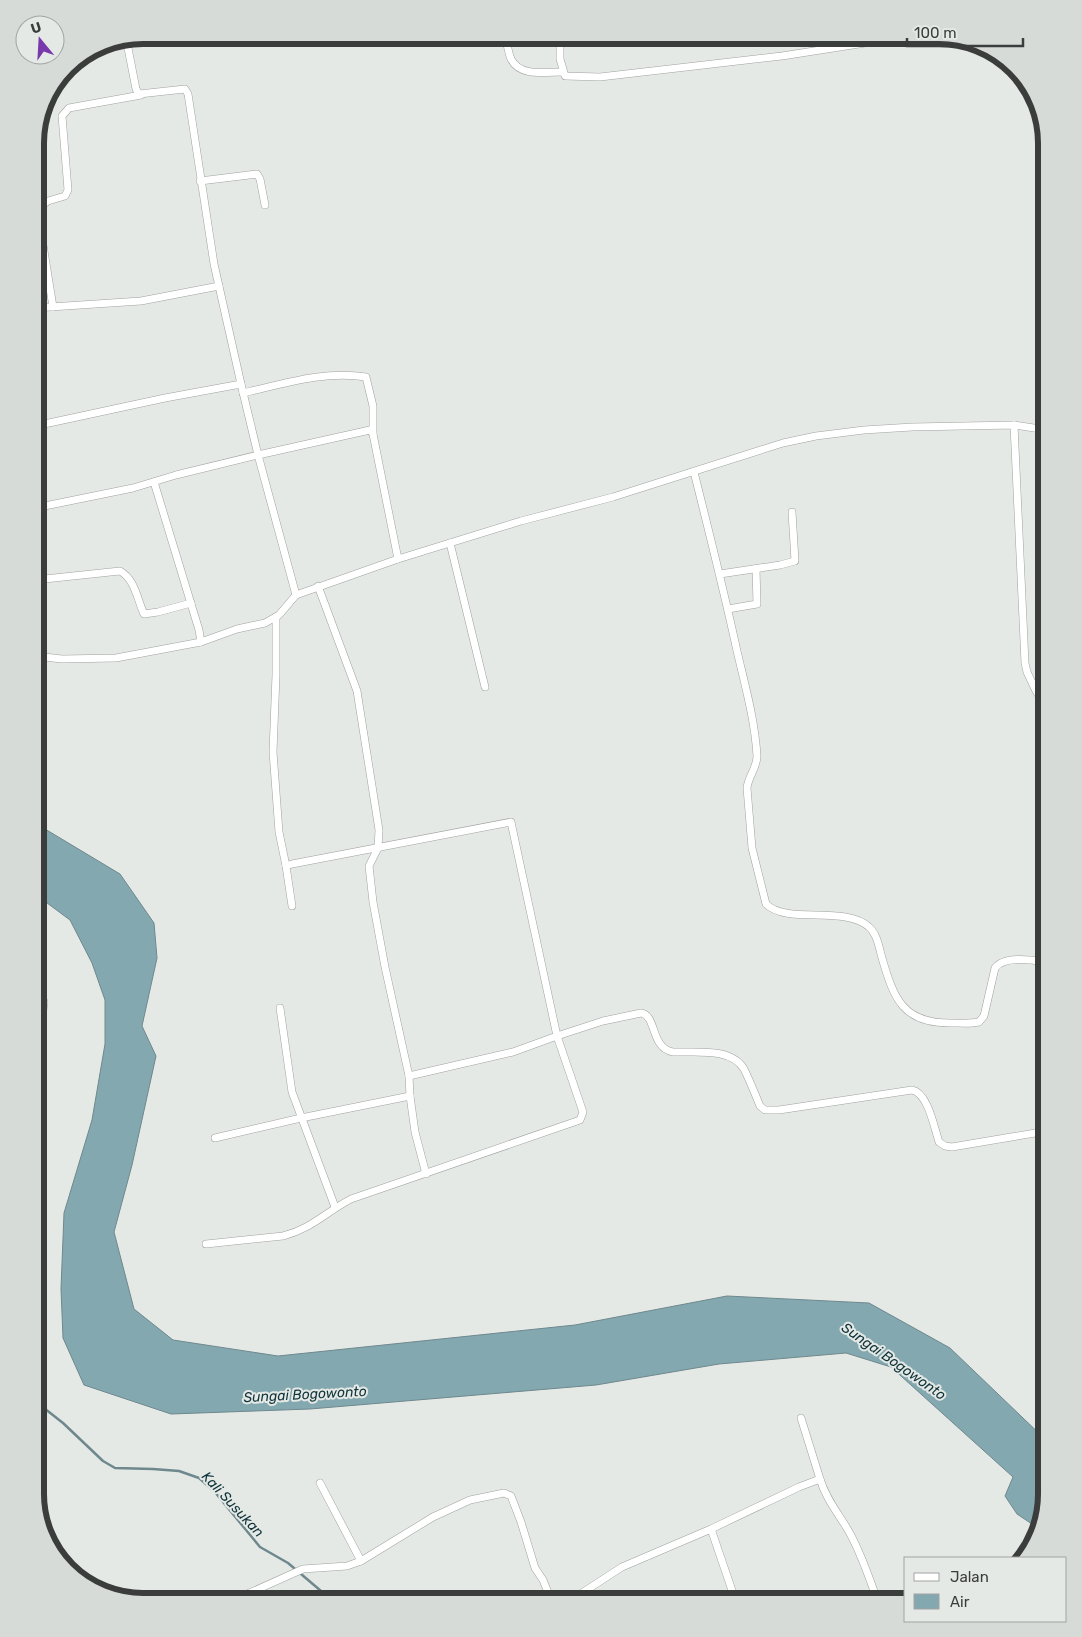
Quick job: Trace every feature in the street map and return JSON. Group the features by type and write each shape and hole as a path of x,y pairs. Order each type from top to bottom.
{"street":[{"path":"508,44 512,59 518,68 527,72 562,72 566,76 600,77 782,56 859,44"},
{"path":"560,44 562,72"},
{"path":"127,45 136,89 141,96"},
{"path":"44,204 65,196 68,190 62,116 69,108 187,90 200,181 219,286 258,455 296,594"},
{"path":"200,181 257,174 260,179 264,205"},
{"path":"44,251 53,307"},
{"path":"44,308 141,300 219,286"},
{"path":"243,393 325,375 350,374 366,376 373,406 373,433 398,559"},
{"path":"44,424 241,384"},
{"path":"1014,425 1025,663 1027,672 1038,694"},
{"path":"44,657 62,659 116,658 201,642 265,623 279,615 296,594 318,586 521,521 614,497 783,443 838,432 912,427 1014,425 1038,429"},
{"path":"44,506 133,488 258,455 367,430 373,433"},
{"path":"694,472 720,574 750,707 757,757 756,765 747,788 752,848 766,904 778,912 851,919 866,924 875,935 891,989 898,1000 910,1012 928,1022 975,1023 981,1021 984,1016 995,968 998,964 1010,960 1038,962"},
{"path":"154,482 201,642"},
{"path":"720,574 795,561 792,512"},
{"path":"450,543 485,687"},
{"path":"728,609 756,605 758,603 756,568"},
{"path":"44,579 120,570 127,574 144,614 191,603"},
{"path":"318,586 357,691 379,830 378,848 369,866 373,902 409,1076 415,1132 426,1174"},
{"path":"276,617 273,752 279,832 292,906"},
{"path":"206,1244 283,1236 295,1233 312,1225 334,1208 382,1188 582,1118 583,1112 558,1036 510,822 300,861 286,866"},
{"path":"280,1008 292,1092 334,1208"},
{"path":"409,1076 513,1052 603,1021 644,1013 648,1016 655,1036 666,1050 670,1052 721,1054 736,1061 743,1068 760,1106 765,1110 779,1110 912,1090 924,1098 939,1142 944,1146 952,1147 1038,1133"},
{"path":"215,1138 410,1096"},
{"path":"801,1418 829,1502 849,1532 875,1593"},
{"path":"582,1593 622,1567 712,1529 792,1490 820,1479"},
{"path":"320,1482 361,1561"},
{"path":"258,1593 303,1569 347,1566 361,1561 433,1517 470,1500 504,1493 511,1496 535,1568 548,1593"},
{"path":"712,1529 733,1593"}],"water":[{"name":"Sungai Bogowonto","path":"44,828 120,874 154,923 157,958 142,1026 156,1056 132,1165 114,1232 134,1309 173,1340 278,1356 575,1325 727,1296 869,1303 950,1348 1038,1432 1038,1494 1033,1525 1017,1514 1005,1496 1013,1477 891,1367 846,1353 719,1364 596,1385 310,1409 171,1414 84,1385 63,1338 61,1289 64,1213 92,1120 105,1044 105,1000 92,963 70,920 44,901"}],"waterway":[{"name":"Kali Susukan","path":"44,1408 63,1423 103,1461 115,1468 179,1471 199,1478 214,1491 260,1547 288,1563 323,1593"}]}
